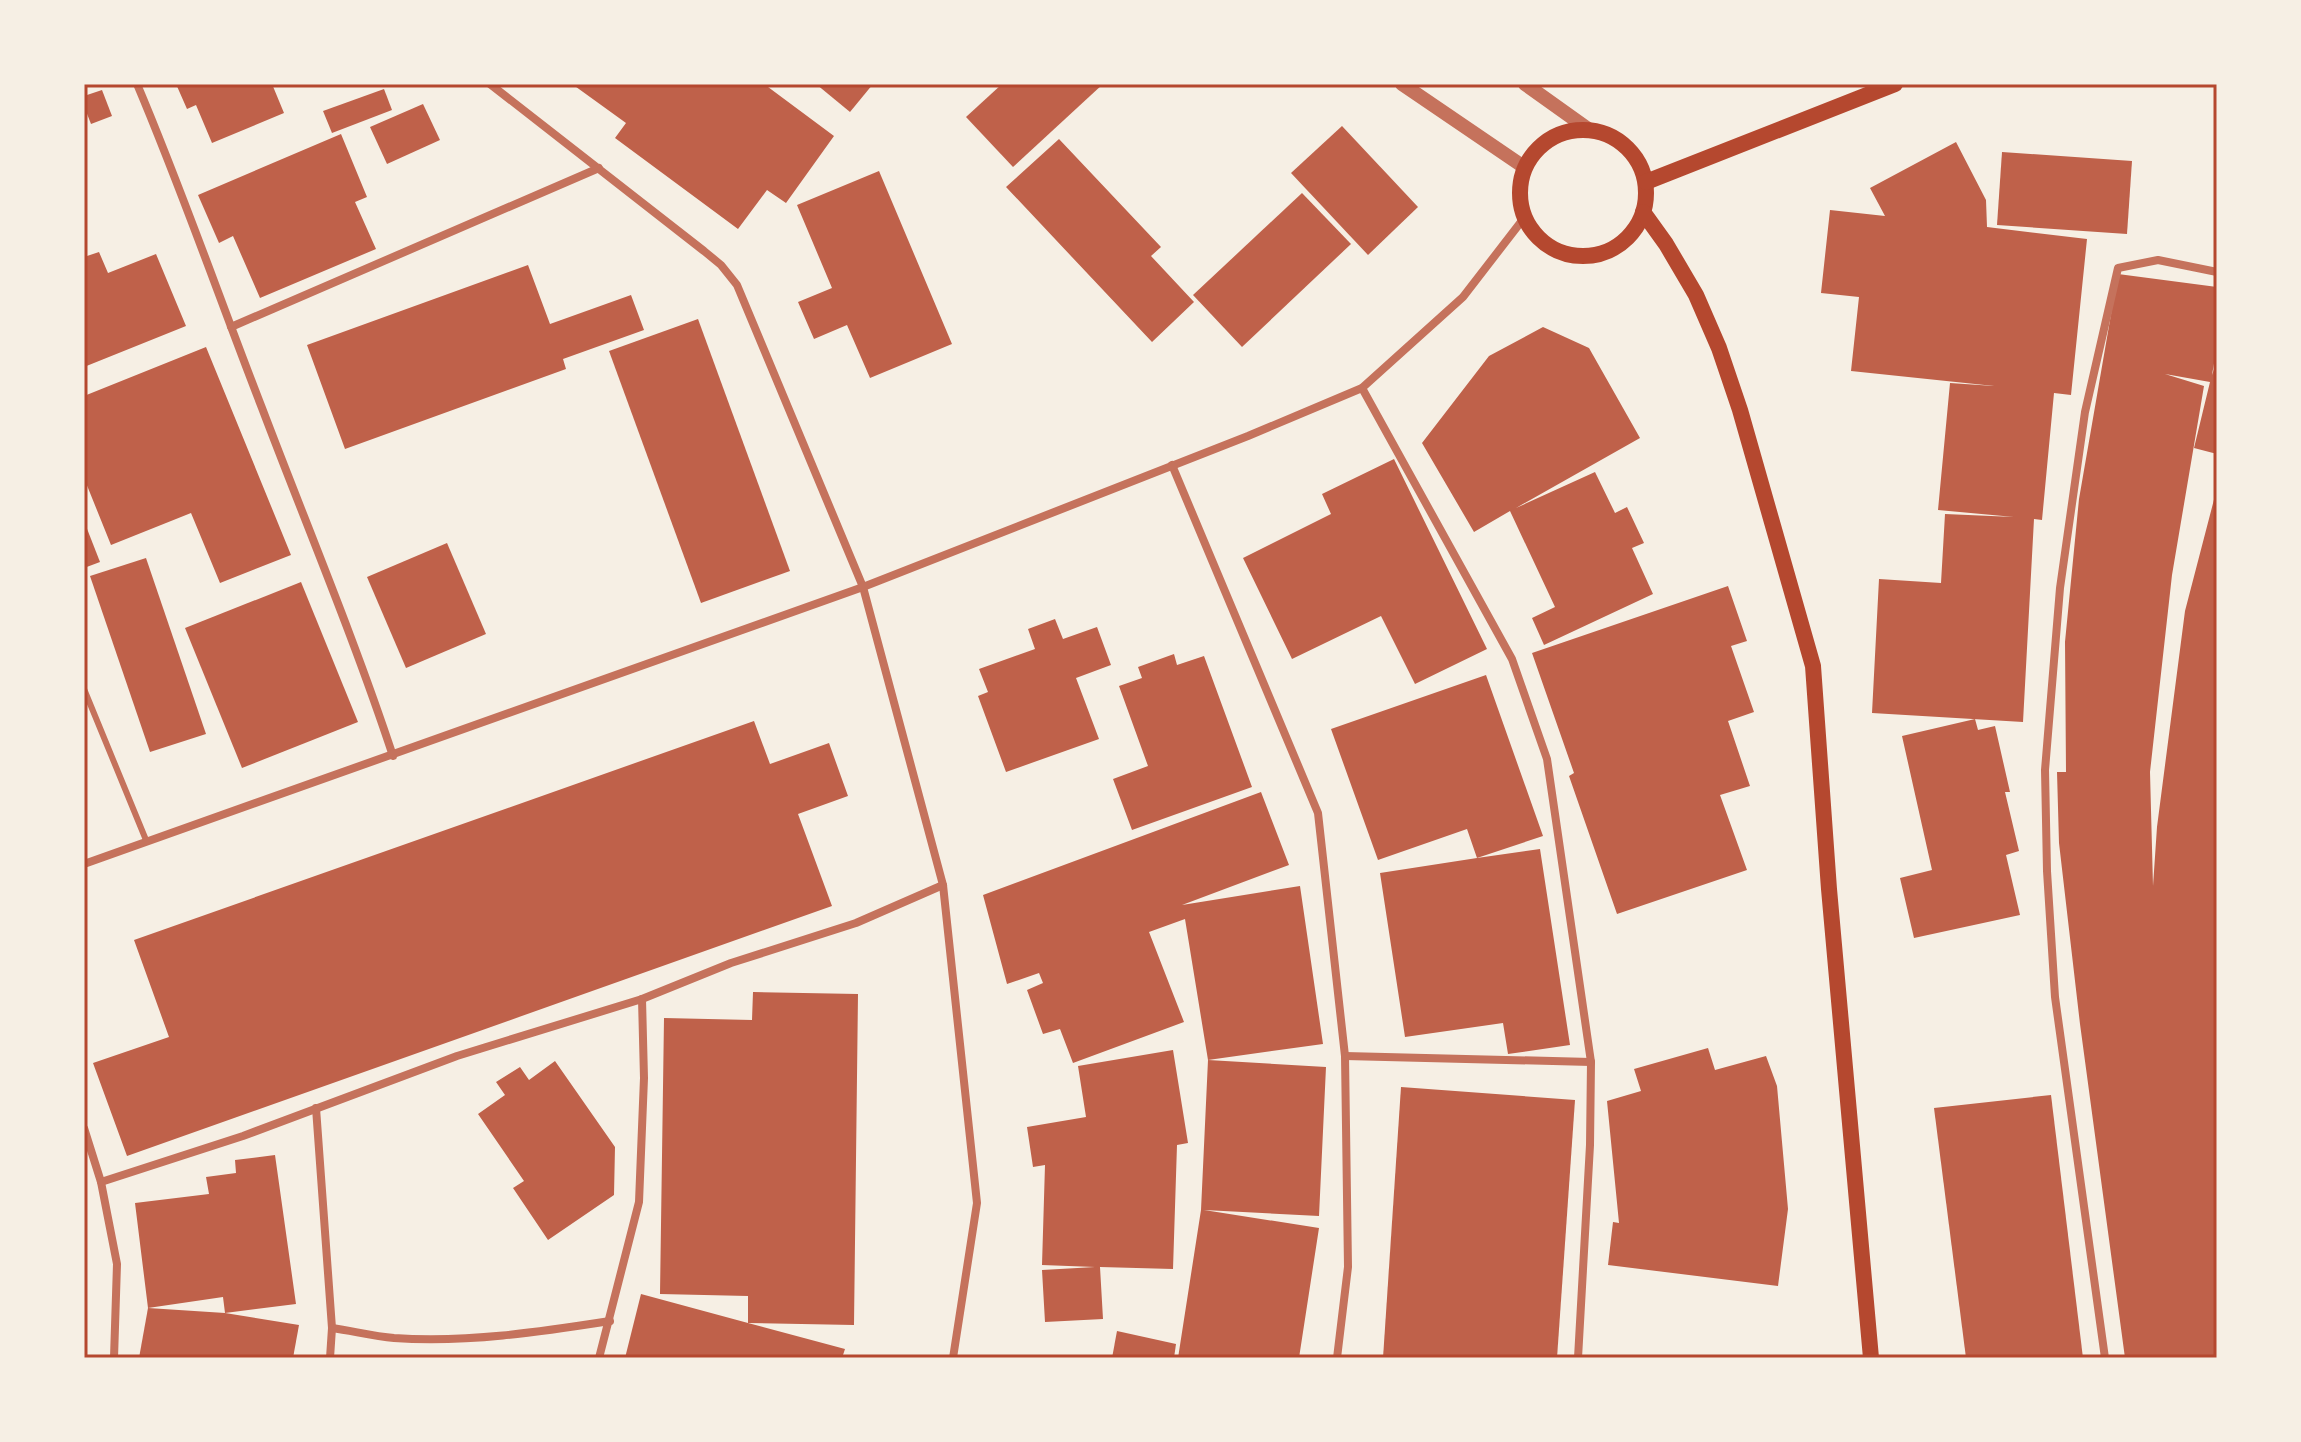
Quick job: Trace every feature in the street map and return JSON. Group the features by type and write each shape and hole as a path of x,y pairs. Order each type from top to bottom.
{"main road":[{"path":"1646,182 1895,84"},
{"path":"1588,129 1615,138 1636,157 1646,182 1647,196 1637,229 1611,252 1578,258 1545,245 1524,218 1519,201 1524,167 1539,146 1562,133 1588,129"},
{"path":"1643,212 1696,295 1719,348 1740,410 1813,666 1829,889 1871,1358"}],"street":[{"path":"137,84 316,543 393,756"},
{"path":"490,84 721,265 737,285 863,587 943,885 977,1203 953,1358"},
{"path":"1402,84 1524,167"},
{"path":"1525,84 1588,129"},
{"path":"231,327 599,168"},
{"path":"84,864 863,587 1362,388 1463,297 1524,218"},
{"path":"2105,1358 2055,997 2047,871 2045,770 2060,588 2085,412 2118,268 2158,260 2217,272"},
{"path":"1362,388 1512,659 1547,759 1591,1062 1590,1145 1578,1358"},
{"path":"1172,465 1318,813 1345,1056 1348,1267 1337,1358"},
{"path":"101,1182 243,1136 457,1056 642,999 731,963 856,923 943,885"},
{"path":"599,1358 639,1202 644,1078 642,999"},
{"path":"1345,1056 1591,1062"},
{"path":"316,1108 332,1328 330,1358"},
{"path":"84,1128 101,1182 117,1264 114,1358"},
{"path":"332,1328 392,1338 460,1339 525,1334 610,1321"}],"lane":[{"path":"84,689 146,840"}],"building":[{"path":"176,84 272,84 284,113 212,143 196,105 187,109"},
{"path":"572,84 764,84 834,136 786,203 767,190 738,229 615,138 626,123"},
{"path":"816,84 873,84 850,112"},
{"path":"1002,84 1103,84 1013,167 966,117"},
{"path":"384,89 392,110 332,133 323,111"},
{"path":"102,90 112,116 91,124 84,106 84,96"},
{"path":"423,104 440,140 387,164 370,127"},
{"path":"1342,126 1418,207 1368,255 1291,173"},
{"path":"341,134 367,197 355,202 376,249 260,298 233,236 219,243 198,195"},
{"path":"1059,139 1161,247 1151,256 1194,302 1152,342 1006,187"},
{"path":"1956,142 1986,200 1987,227 2087,239 2071,395 2054,393 2042,520 2034,519 2023,722 1872,713 1879,579 1941,583 1945,514 2014,517 1938,510 1950,383 1994,386 1851,371 1859,297 1821,293 1830,210 1885,216 1870,188"},
{"path":"2002,152 2132,161 2127,234 1997,225"},
{"path":"879,171 952,344 870,378 847,325 814,339 798,302 832,288 797,205"},
{"path":"1302,193 1351,244 1242,347 1193,295"},
{"path":"99,252 108,273 156,254 186,326 84,367 84,257"},
{"path":"528,265 550,324 631,295 644,330 563,359 566,369 345,449 307,345"},
{"path":"2118,274 2217,287 2217,346 2212,375 2217,361 2217,454 2194,448 2210,382 2165,374 2204,386 2172,575 2150,772 2153,886 2157,827 2185,611 2217,488 2217,1358 2125,1358 2059,843 2057,772 2066,772 2065,642 2079,499"},
{"path":"698,319 790,571 701,603 609,351"},
{"path":"1543,327 1589,348 1640,438 1516,508 1595,472 1615,513 1627,507 1644,543 1632,548 1653,594 1544,645 1532,618 1555,607 1510,511 1474,532 1422,443 1489,356"},
{"path":"206,347 291,555 220,583 191,513 111,545 84,478 84,396"},
{"path":"1394,459 1487,649 1415,684 1381,616 1292,659 1243,558 1331,514 1322,494"},
{"path":"84,521 100,562 84,568"},
{"path":"447,543 486,634 406,668 367,577"},
{"path":"146,558 206,734 150,752 90,576"},
{"path":"301,582 358,722 242,768 185,628"},
{"path":"1728,586 1747,641 1731,646 1754,712 1728,721 1750,786 1720,795 1747,870 1617,914 1569,776 1574,773 1532,653"},
{"path":"1055,619 1063,639 1097,627 1111,665 1076,678 1099,739 1006,772 978,696 988,692 979,669 1035,649 1028,629"},
{"path":"1174,654 1177,665 1204,656 1252,787 1132,830 1113,779 1148,766 1119,686 1142,678 1138,667"},
{"path":"1486,675 1543,836 1477,858 1467,829 1378,860 1331,729"},
{"path":"1975,719 1978,730 1995,726 2010,792 2005,792 2019,851 2006,855 2020,915 1914,938 1900,878 1932,870 1902,736"},
{"path":"754,721 770,764 829,743 848,796 798,814 832,906 127,1156 93,1063 169,1037 134,940"},
{"path":"1261,792 1289,865 1182,905 1300,886 1323,1044 1208,1060 1185,919 1149,932 1184,1022 1073,1063 1060,1029 1043,1034 1027,990 1043,983 1039,973 1007,984 983,895"},
{"path":"1540,849 1570,1045 1508,1054 1503,1023 1405,1037 1380,873"},
{"path":"753,992 858,994 854,1325 748,1323 748,1296 660,1294 664,1018 752,1020"},
{"path":"1708,1048 1715,1070 1766,1056 1777,1086 1788,1209 1778,1286 1608,1265 1613,1222 1619,1223 1607,1101 1641,1091 1634,1069"},
{"path":"1173,1050 1188,1143 1177,1145 1173,1269 1100,1267 1103,1319 1045,1322 1042,1270 1095,1267 1042,1265 1045,1165 1033,1167 1027,1127 1086,1117 1078,1066"},
{"path":"1208,1060 1326,1067 1319,1216 1204,1210 1319,1228 1299,1358 1178,1358 1201,1210"},
{"path":"555,1061 615,1147 614,1195 548,1240 513,1188 524,1181 478,1114 505,1095 496,1082 520,1067 529,1080"},
{"path":"1401,1087 1575,1100 1557,1358 1383,1358"},
{"path":"2051,1095 2083,1358 1966,1358 1934,1108"},
{"path":"275,1155 296,1304 225,1313 223,1297 148,1308 135,1203 209,1194 206,1177 236,1173 235,1160"},
{"path":"641,1294 845,1349 842,1358 625,1358"},
{"path":"148,1308 225,1313 299,1325 293,1358 139,1358"},
{"path":"1117,1331 1176,1344 1174,1358 1112,1358"}]}
